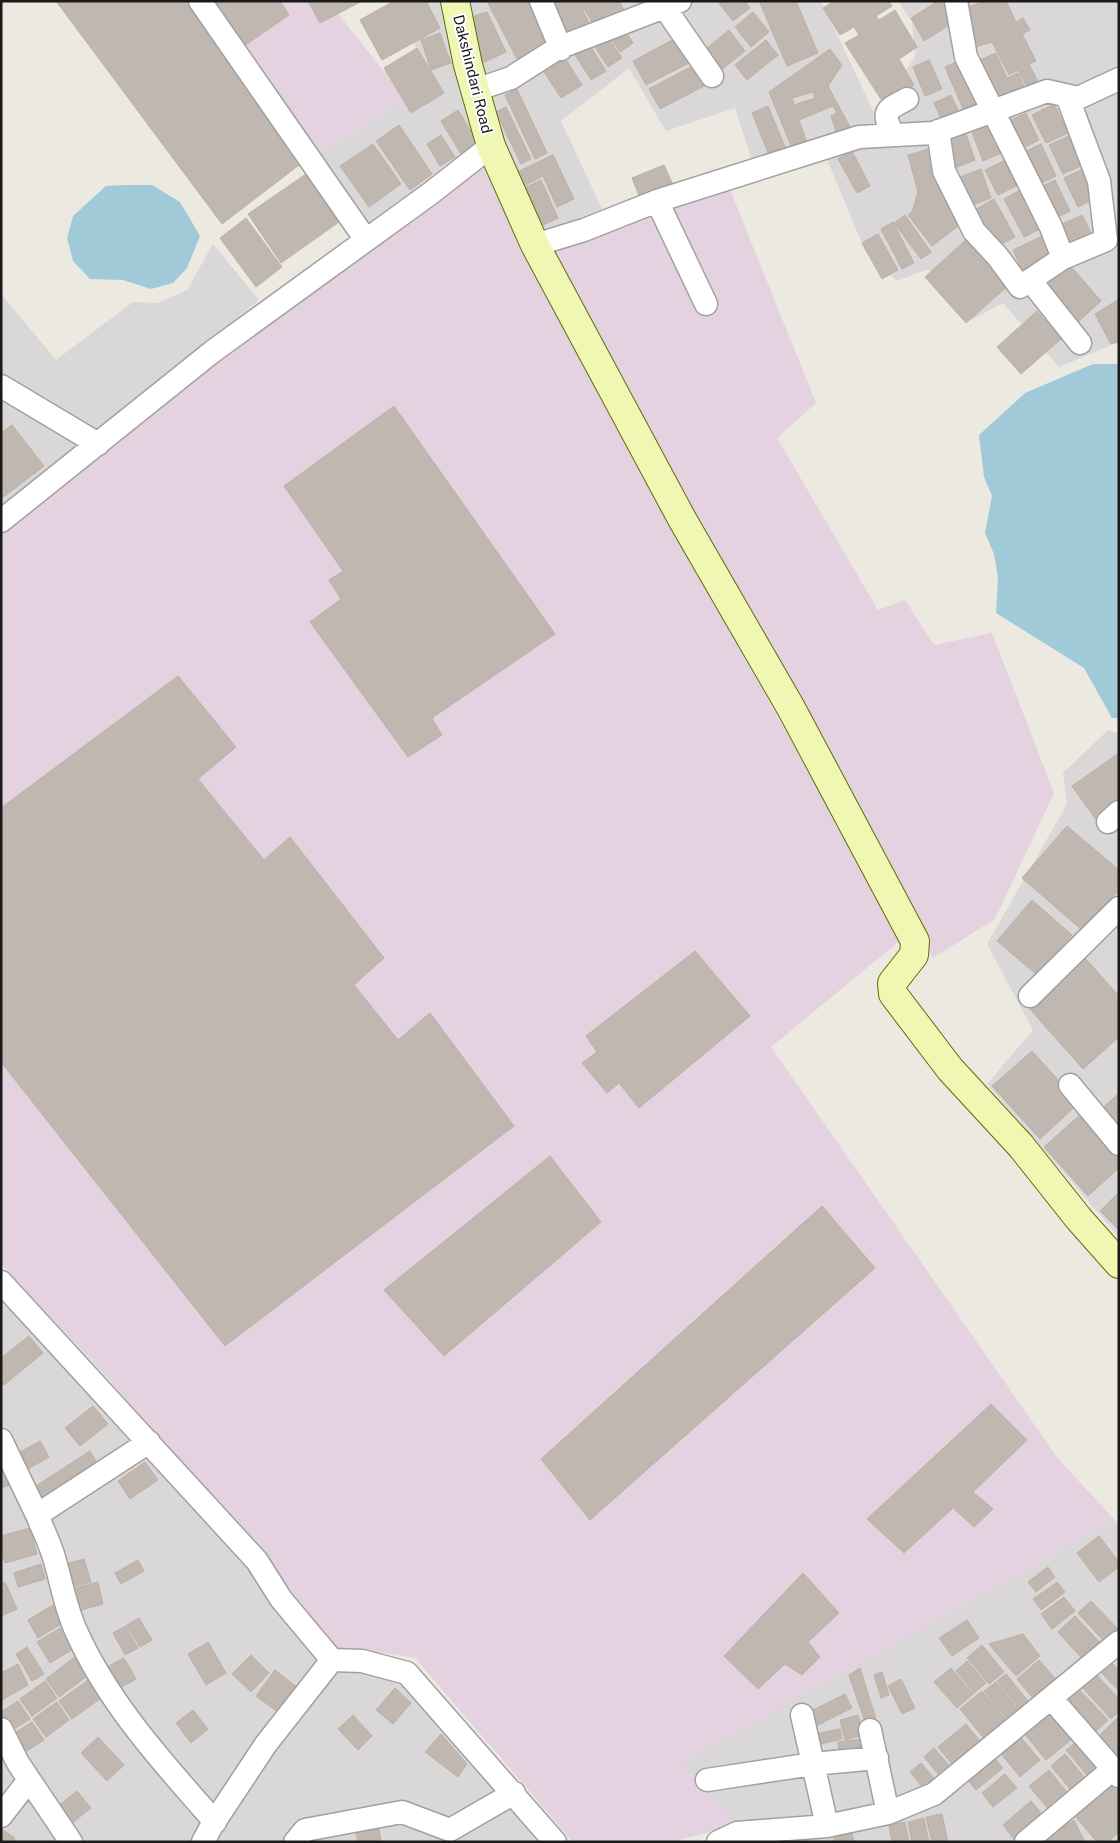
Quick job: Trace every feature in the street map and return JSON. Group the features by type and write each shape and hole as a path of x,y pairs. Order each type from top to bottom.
{"street":[{"path":"200,1 366,240"},
{"name":"Dakshindari Road","path":"455,1 475,90 491,146 535,245 682,519 791,708 915,941 914,955 892,983 893,994 950,1069 1022,1146 1079,1219 1119,1264"},
{"path":"541,1 562,48"},
{"path":"956,1 966,56 1051,227 1063,258"},
{"path":"475,90 510,78 558,48 562,48 632,10 673,4 712,76"},
{"path":"535,245 584,230 657,201 859,137 893,136 938,131 1047,91 1078,98 1119,79"},
{"path":"938,131 944,171 974,231 998,257 1020,287 1063,258 1106,240 1099,181 1067,96"},
{"path":"893,136 885,116 886,113 888,109 907,99"},
{"path":"1,521 212,352 431,193 491,146"},
{"path":"657,201 706,304"},
{"path":"1030,280 1080,344"},
{"path":"1,386 98,444"},
{"path":"1030,996 1117,912"},
{"path":"1070,1085 1119,1144"},
{"path":"1,1282 257,1560 282,1599 332,1660 362,1661 407,1673 555,1842"},
{"path":"1,1440 37,1515 55,1560 69,1615 87,1654 112,1695 169,1770 215,1822"},
{"path":"37,1515 149,1442"},
{"path":"718,1842 737,1833 827,1826 888,1813 934,1794 1119,1642"},
{"path":"204,1842 266,1744 332,1660"},
{"path":"1026,1842 1116,1773 1051,1698"},
{"path":"802,1715 827,1826"},
{"path":"1,1729 29,1780 69,1840"},
{"path":"870,1730 888,1813"},
{"path":"707,1780 812,1764 876,1758"},
{"path":"1,1816 29,1780"},
{"path":"295,1842 305,1830 402,1812 450,1830 514,1793"}],"shaded area":[{"path":"207,1 328,1 406,99 315,156"},
{"path":"393,1 449,1 481,144 364,227 315,156 406,99 431,76"},
{"path":"464,1 821,1 880,125 857,126 752,160 735,108 666,131 629,68 561,121 602,209 543,233 491,117"},
{"path":"898,1 1119,1 1119,69 1071,89 935,121 898,123 888,95 915,57 912,22"},
{"path":"1119,92 1119,342 1059,367 1003,303 972,320 928,269 897,281 866,253 826,157 1046,99 1065,105"},
{"path":"483,165 638,468 902,939 771,1047 1059,1460 1115,1520 682,1763 736,1825 672,1842 573,1842 415,1658 334,1645 288,1587 105,1375 1,1264 1,533 236,349"},
{"path":"729,187 816,403 777,438 878,610 905,600 934,645 992,633 1054,793 995,919 933,958 795,699 544,246"},
{"path":"213,244 259,300 100,431 1,380 1,294 56,360 133,302 158,303 187,290"},
{"path":"1,394 90,440 1,509"},
{"path":"1108,730 1119,734 1119,1237 987,1084 1033,1030 987,944 1067,804 1063,773"},
{"path":"1,1288 250,1563 311,1647 358,1627 545,1842 1,1842"},
{"path":"1115,1520 1119,1525 1119,1842 735,1842 681,1763"}],"water":[{"path":"152,185 180,202 200,236 187,268 173,283 151,289 123,280 90,279 73,261 67,238 73,216 106,186"},
{"path":"1093,364 1119,364 1119,718 1112,718 1084,668 996,613 998,577 994,554 985,533 992,496 984,477 979,435 1025,393"}],"building":[{"path":"56,1 193,1 303,162 222,224"},
{"path":"214,1 280,1 289,15 244,46"},
{"path":"308,1 362,1 320,23"},
{"path":"394,1 426,1 440,28 382,60 360,20"},
{"path":"487,1 530,1 553,46 519,63"},
{"path":"544,1 579,1 591,28 563,41"},
{"path":"580,1 619,1 625,12 595,28"},
{"path":"717,1 745,1 750,8 733,21"},
{"path":"759,1 796,1 818,53 787,66"},
{"path":"834,1 889,1 892,6 876,16 879,20 895,10 917,47 899,59 914,85 884,104 845,43 859,35 854,27 840,35 823,8"},
{"path":"938,1 948,1 959,19 924,41 911,18"},
{"path":"985,1 1006,1 1016,22 1023,18 1030,30 1022,34 1036,61 1029,64 1041,88 1030,93 1018,70 1009,75 992,42 971,48 961,10"},
{"path":"487,12 506,52 482,63 468,18"},
{"path":"753,12 769,32 751,47 735,27"},
{"path":"623,27 633,43 620,52 609,36"},
{"path":"729,30 745,51 717,73 701,53"},
{"path":"440,33 451,63 431,70 421,40"},
{"path":"606,35 622,58 608,67 593,44"},
{"path":"678,37 691,62 646,85 633,61"},
{"path":"766,40 778,55 747,80 735,65"},
{"path":"589,44 606,71 591,80 574,53"},
{"path":"417,48 444,93 411,113 384,68"},
{"path":"830,49 842,65 828,86 850,127 837,134 831,116 837,113 833,106 799,120 809,149 795,155 769,92","holes":["813,92 815,98 794,105 792,98"]},
{"path":"996,53 1007,78 1018,73 1027,93 993,109 973,63"},
{"path":"565,58 582,85 561,98 544,72"},
{"path":"965,58 987,109 967,118 945,67"},
{"path":"929,60 942,89 925,96 913,67"},
{"path":"696,64 706,85 660,109 649,89"},
{"path":"517,89 547,153 535,159 505,95"},
{"path":"951,95 960,115 943,123 934,103"},
{"path":"1054,104 1068,133 1046,143 1032,115"},
{"path":"768,106 788,154 771,160 752,113"},
{"path":"506,107 531,159 521,164 496,112"},
{"path":"458,110 478,143 461,154 441,121"},
{"path":"1026,113 1039,140 1017,151 1004,123"},
{"path":"997,122 1008,150 983,161 972,132"},
{"path":"399,125 432,174 410,190 376,141"},
{"path":"966,134 975,160 952,169 942,143"},
{"path":"441,135 455,157 440,166 427,144"},
{"path":"1069,136 1083,165 1063,174 1049,145"},
{"path":"373,144 401,184 369,207 340,166"},
{"path":"1041,144 1056,176 1033,187 1018,155"},
{"path":"932,148 962,223 932,246 908,215 912,212 918,192 908,155"},
{"path":"852,151 870,186 857,193 838,159"},
{"path":"553,155 574,199 557,207 543,176 519,188 513,174"},
{"path":"1008,159 1020,184 998,195 985,170"},
{"path":"664,165 674,187 641,201 632,178"},
{"path":"981,169 991,198 970,206 960,177"},
{"path":"1083,169 1096,198 1078,207 1064,178"},
{"path":"306,174 339,222 281,263 248,214"},
{"path":"541,180 558,218 543,225 526,187"},
{"path":"1055,180 1070,211 1050,221 1035,190"},
{"path":"1024,188 1044,227 1024,237 1004,199"},
{"path":"994,199 1015,237 998,246 973,211"},
{"path":"905,215 931,252 921,259 894,223"},
{"path":"1082,215 1095,241 1069,254 1056,227"},
{"path":"246,218 282,267 256,287 220,238"},
{"path":"893,222 914,263 902,269 881,229"},
{"path":"878,234 898,270 882,279 862,243"},
{"path":"1047,234 1058,257 1024,274 1013,250"},
{"path":"969,237 1010,284 966,323 925,277"},
{"path":"1069,264 1101,301 1077,323 1045,287"},
{"path":"1119,299 1119,342 1111,344 1095,314"},
{"path":"1037,311 1061,339 1021,374 997,347"},
{"path":"394,406 555,634 432,718 442,735 408,757 310,622 341,599 329,580 343,571 284,486"},
{"path":"12,425 44,466 1,499 1,433"},
{"path":"178,676 236,747 198,779 264,860 290,837 384,958 354,985 398,1040 430,1013 514,1126 225,1346 1,1062 1,808"},
{"path":"1119,753 1119,805 1097,821 1072,786"},
{"path":"1067,826 1119,870 1119,890 1083,931 1022,878"},
{"path":"1032,900 1072,935 1037,975 997,941"},
{"path":"695,951 750,1016 639,1108 619,1083 607,1093 582,1063 597,1052 586,1036"},
{"path":"1085,958 1119,996 1119,1037 1083,1069 1029,1008"},
{"path":"1032,1051 1079,1103 1040,1139 992,1086"},
{"path":"1119,1093 1119,1133 1100,1110"},
{"path":"1082,1113 1119,1153 1119,1168 1088,1196 1044,1147"},
{"path":"550,1156 601,1222 444,1356 384,1290"},
{"path":"1119,1192 1119,1230 1100,1211"},
{"path":"822,1206 875,1268 590,1520 541,1459"},
{"path":"29,1336 43,1353 4,1385 1,1381 1,1358"},
{"path":"991,1404 1027,1440 973,1492 993,1509 974,1527 953,1508 904,1553 867,1519"},
{"path":"93,1406 108,1424 80,1446 65,1428"},
{"path":"40,1441 49,1457 24,1471 15,1455"},
{"path":"90,1451 101,1469 44,1506 33,1488"},
{"path":"145,1462 158,1480 130,1499 118,1481"},
{"path":"5,1467 10,1485 1,1488 1,1468"},
{"path":"30,1528 37,1554 5,1563 1,1550 1,1536"},
{"path":"1099,1536 1119,1562 1119,1567 1099,1582 1077,1553"},
{"path":"84,1559 91,1582 68,1588 62,1565"},
{"path":"138,1560 144,1571 121,1584 115,1573"},
{"path":"41,1564 45,1579 18,1587 14,1573"},
{"path":"1048,1567 1055,1577 1036,1592 1028,1582"},
{"path":"803,1573 839,1613 808,1642 820,1657 802,1675 785,1664 758,1689 724,1656"},
{"path":"5,1582 17,1609 1,1616 1,1584"},
{"path":"98,1582 103,1604 74,1612 68,1590"},
{"path":"1057,1582 1065,1592 1041,1610 1033,1599"},
{"path":"1064,1597 1075,1611 1052,1629 1041,1614"},
{"path":"1091,1601 1119,1630 1119,1638 1109,1647 1078,1613"},
{"path":"53,1605 63,1623 38,1638 28,1620"},
{"path":"1075,1616 1105,1648 1087,1664 1058,1632"},
{"path":"139,1618 152,1640 140,1647 127,1625"},
{"path":"967,1620 979,1638 952,1656 939,1638"},
{"path":"126,1626 138,1648 125,1655 113,1633"},
{"path":"62,1627 75,1648 50,1663 37,1642"},
{"path":"1023,1634 1040,1656 1016,1676 989,1644"},
{"path":"208,1642 226,1673 206,1685 188,1654"},
{"path":"982,1645 1004,1672 989,1684 967,1658"},
{"path":"27,1647 44,1674 32,1681 16,1654"},
{"path":"77,1655 91,1673 59,1697 46,1679"},
{"path":"251,1655 269,1673 251,1692 232,1674"},
{"path":"124,1658 136,1679 113,1692 101,1670"},
{"path":"1039,1660 1060,1684 1037,1703 1017,1679"},
{"path":"967,1661 986,1683 974,1693 956,1671"},
{"path":"1111,1662 1119,1670 1119,1691 1100,1671"},
{"path":"18,1664 28,1685 2,1700 1,1673"},
{"path":"860,1668 876,1719 866,1725 849,1675"},
{"path":"951,1668 973,1694 957,1708 934,1682"},
{"path":"275,1670 298,1688 279,1713 256,1696"},
{"path":"882,1672 889,1695 881,1698 874,1675"},
{"path":"1094,1672 1119,1699 1119,1712 1111,1719 1080,1685"},
{"path":"1006,1674 1032,1706 1023,1713 997,1681"},
{"path":"91,1678 104,1696 72,1719 59,1701"},
{"path":"901,1679 915,1708 902,1714 888,1686"},
{"path":"45,1681 57,1698 32,1716 20,1699"},
{"path":"996,1682 1023,1715 1012,1725 984,1691"},
{"path":"1076,1686 1108,1720 1091,1736 1059,1702"},
{"path":"395,1688 411,1703 393,1724 376,1710"},
{"path":"982,1691 1008,1722 986,1741 960,1709"},
{"path":"845,1694 852,1708 812,1728 805,1714"},
{"path":"18,1701 30,1719 6,1734 1,1726 1,1712"},
{"path":"57,1702 69,1720 46,1737 33,1719"},
{"path":"1054,1707 1077,1735 1046,1760 1023,1732"},
{"path":"193,1710 208,1729 191,1743 176,1723"},
{"path":"353,1715 372,1736 358,1750 338,1729"},
{"path":"858,1715 863,1735 845,1740 840,1720"},
{"path":"1119,1716 1119,1753 1112,1760 1094,1741"},
{"path":"32,1722 44,1740 19,1756 7,1738"},
{"path":"966,1724 985,1747 957,1770 938,1747"},
{"path":"840,1729 842,1739 821,1744 819,1733"},
{"path":"441,1734 467,1764 458,1777 425,1752"},
{"path":"1018,1734 1040,1760 1020,1777 998,1750"},
{"path":"98,1737 124,1765 107,1781 81,1753"},
{"path":"869,1738 872,1757 840,1761 838,1742"},
{"path":"1080,1739 1105,1769 1091,1780 1066,1750"},
{"path":"934,1748 956,1773 945,1782 924,1757"},
{"path":"1065,1754 1089,1783 1075,1795 1051,1766"},
{"path":"993,1756 1003,1768 976,1790 966,1778"},
{"path":"921,1763 938,1783 927,1793 910,1772"},
{"path":"1049,1770 1070,1796 1051,1812 1029,1786"},
{"path":"1005,1774 1017,1788 993,1807 982,1793"},
{"path":"1113,1781 1119,1788 1119,1832 1108,1842 1097,1842 1075,1816"},
{"path":"77,1791 91,1808 67,1827 53,1810"},
{"path":"1031,1801 1047,1820 1016,1842 1003,1825"},
{"path":"942,1814 948,1842 932,1842 926,1817"},
{"path":"924,1818 929,1842 912,1842 908,1822"},
{"path":"1074,1820 1085,1842 1043,1842"},
{"path":"905,1822 909,1842 892,1842 889,1825"},
{"path":"1,1829 15,1838 12,1842 1,1842"},
{"path":"379,1829 381,1842 358,1842 356,1833"},
{"path":"852,1833 854,1842 835,1842 834,1838"}]}
